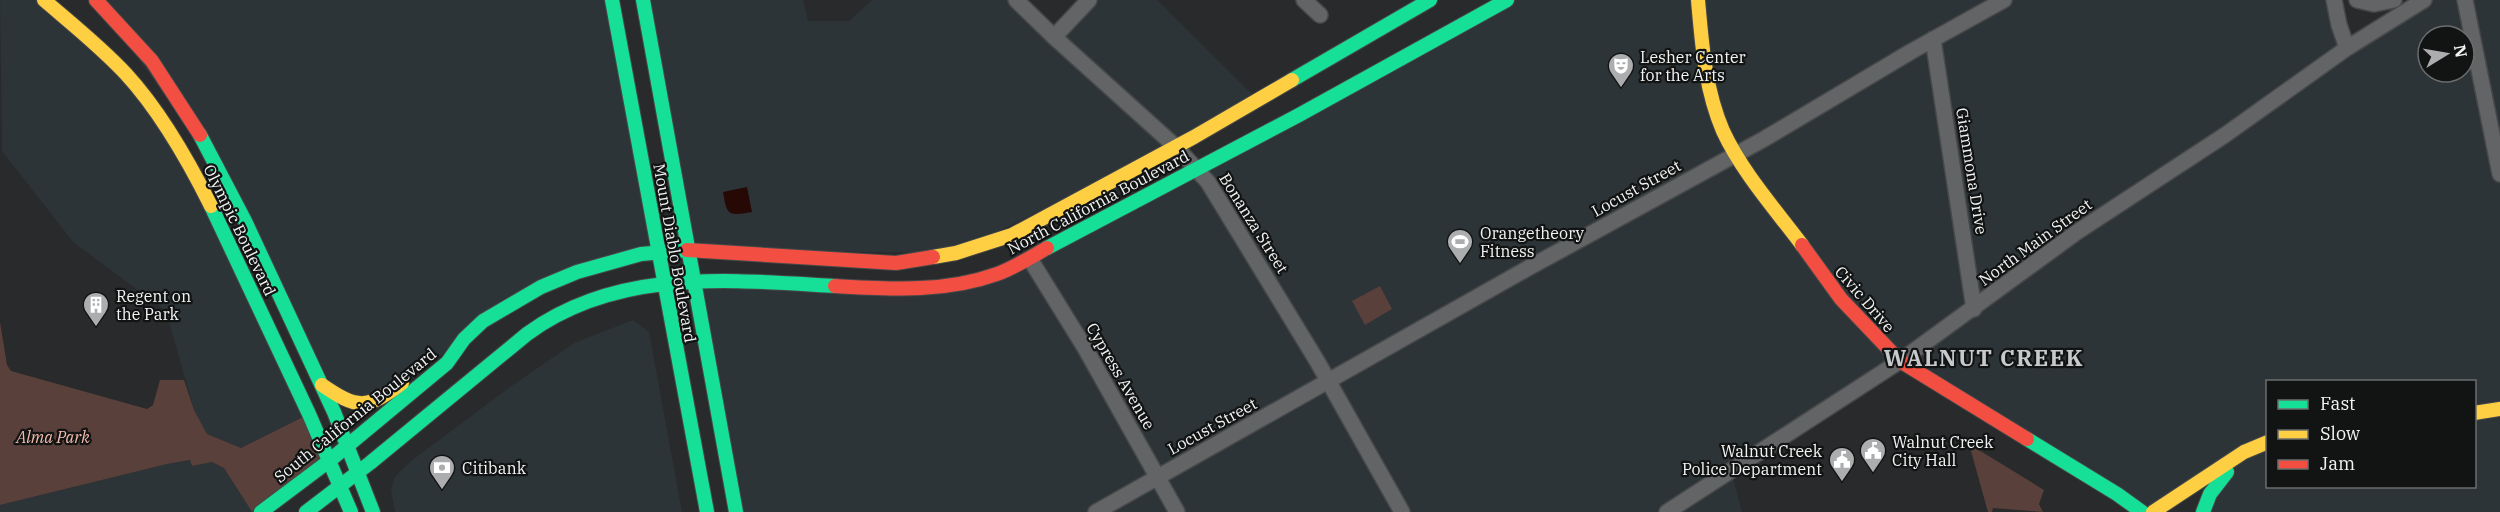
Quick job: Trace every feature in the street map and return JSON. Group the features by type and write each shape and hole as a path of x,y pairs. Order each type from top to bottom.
{"main road":[{"name":"Olympic Boulevard","path":"44,0 100,48 135,86 187,160 232,246 320,437 351,512"},
{"name":"Olympic Boulevard","path":"96,0 128,32 160,72 225,179 322,385 359,471 373,512"},
{"name":"Mount Diablo Boulevard","path":"612,0 707,512"},
{"name":"Mount Diablo Boulevard","path":"642,0 736,512"},
{"name":"North California Boulevard","path":"659,251 689,250 896,264 956,254 1012,235 1176,147 1430,0"},
{"name":"North California Boulevard","path":"665,284 722,280 918,290 998,274 1299,115 1507,0"},
{"name":"Civic Drive","path":"1698,0 1703,62 1713,103 1724,132 1736,153 1841,299 1900,361 2142,512"},
{"name":"South California Boulevard","path":"261,512 348,445 447,363 464,339 483,321 542,287 596,266 659,251"},
{"path":"306,512 533,329 562,312 595,298 665,284"},
{"path":"322,385 346,401 357,404 380,399 464,339"},
{"path":"2476,413 2500,409"},
{"path":"2153,512 2244,452 2266,443"},
{"path":"2203,512 2210,494 2244,452"}],"street":[{"name":"Bonanza Street","path":"1016,0 1197,167 1277,294 1402,512"},
{"path":"1054,37 1089,0"},
{"path":"1304,0 1320,15"},
{"name":"Locust Street","path":"1096,512 2004,0"},
{"path":"2334,0 2347,48"},
{"path":"2357,0 2374,4 2394,0"},
{"name":"North Main Street","path":"1667,512 1900,361 2077,232 2225,135 2347,48 2424,0"},
{"path":"2464,0 2500,174"},
{"name":"Giammona Drive","path":"1933,39 1974,309"},
{"name":"Cypress Avenue","path":"1030,259 1085,348 1178,512"}],"shaded area":[{"path":"0,0 44,0 158,116 309,414 241,448 207,434 194,410 166,311 73,242 2,151"},
{"path":"96,0 612,0 659,251 577,272 464,339 380,399 336,394 225,179"},
{"path":"642,0 803,0 808,21 849,21 872,0 1016,0 1054,37 1090,0 1157,0 1258,100 956,253 689,250"},
{"path":"1507,0 2334,0 2347,48 2424,0 2500,0 2500,512 2203,512 2242,454 2153,512 1900,361 1731,470 1742,512 736,512 695,281 967,282"},
{"path":"747,187 752,212 730,213 723,192"},
{"path":"633,320 649,332 682,512 395,512 391,490 394,478 411,461 510,387 574,343"},
{"path":"191,460 192,466 212,462 224,468 252,512 0,512 0,505"}],"green space":[{"path":"1380,286 1392,309 1365,325 1352,301"},
{"name":"Alma Park","path":"0,322 7,365 11,371 147,409 153,405 160,380 184,380 194,410 207,434 241,448 309,414 329,461 252,512 224,468 212,462 192,466 190,460 0,505"},
{"path":"1969,444 2044,490 2039,504 2043,512 1993,508 1992,512 1988,512"}],"traffic: fast":[{"path":"612,0 707,512"},
{"path":"643,0 736,512"},
{"path":"1292,80 1430,0"},
{"path":"1047,248 1299,115 1507,0"},
{"path":"200,135 245,221 334,412 373,512"},
{"path":"211,206 309,414 351,512"},
{"path":"261,512 329,461 447,363 464,339 483,321 541,287 577,272 641,254 687,250"},
{"path":"306,512 370,463 527,334 562,313 598,298 636,288 675,283 715,281 835,286"},
{"path":"2027,439 2142,512"},
{"path":"2203,512 2210,494 2227,472"}],"traffic: slow":[{"path":"44,0 107,54 139,89 173,137 211,206"},
{"path":"1698,0 1708,83 1723,131 1749,176 1802,245"},
{"path":"933,257 956,253 1012,235 1194,137 1292,80"},
{"path":"322,385 344,399 362,403 380,398 402,383"},
{"path":"2476,413 2500,409"},
{"path":"2153,512 2244,452 2266,443"}],"traffic: jam":[{"path":"96,0 152,61 200,135"},
{"path":"1802,245 1841,299 1900,361 2027,439"},
{"path":"835,286 896,289 957,284 1003,272 1047,248"},
{"path":"687,250 896,263 933,257"}],"place":[{"name":"Lesher Center for the Arts","path":"1621,89"},
{"name":"Orangetheory Fitness","path":"1460,265"},
{"name":"Regent on the Park","path":"96,328"},
{"name":"Walnut Creek City Hall","path":"1873,474"},
{"name":"Walnut Creek Police Department","path":"1842,483"},
{"name":"Citibank","path":"442,491"}],"district":[{"name":"WALNUT CREEK","path":"1984,358"}]}
